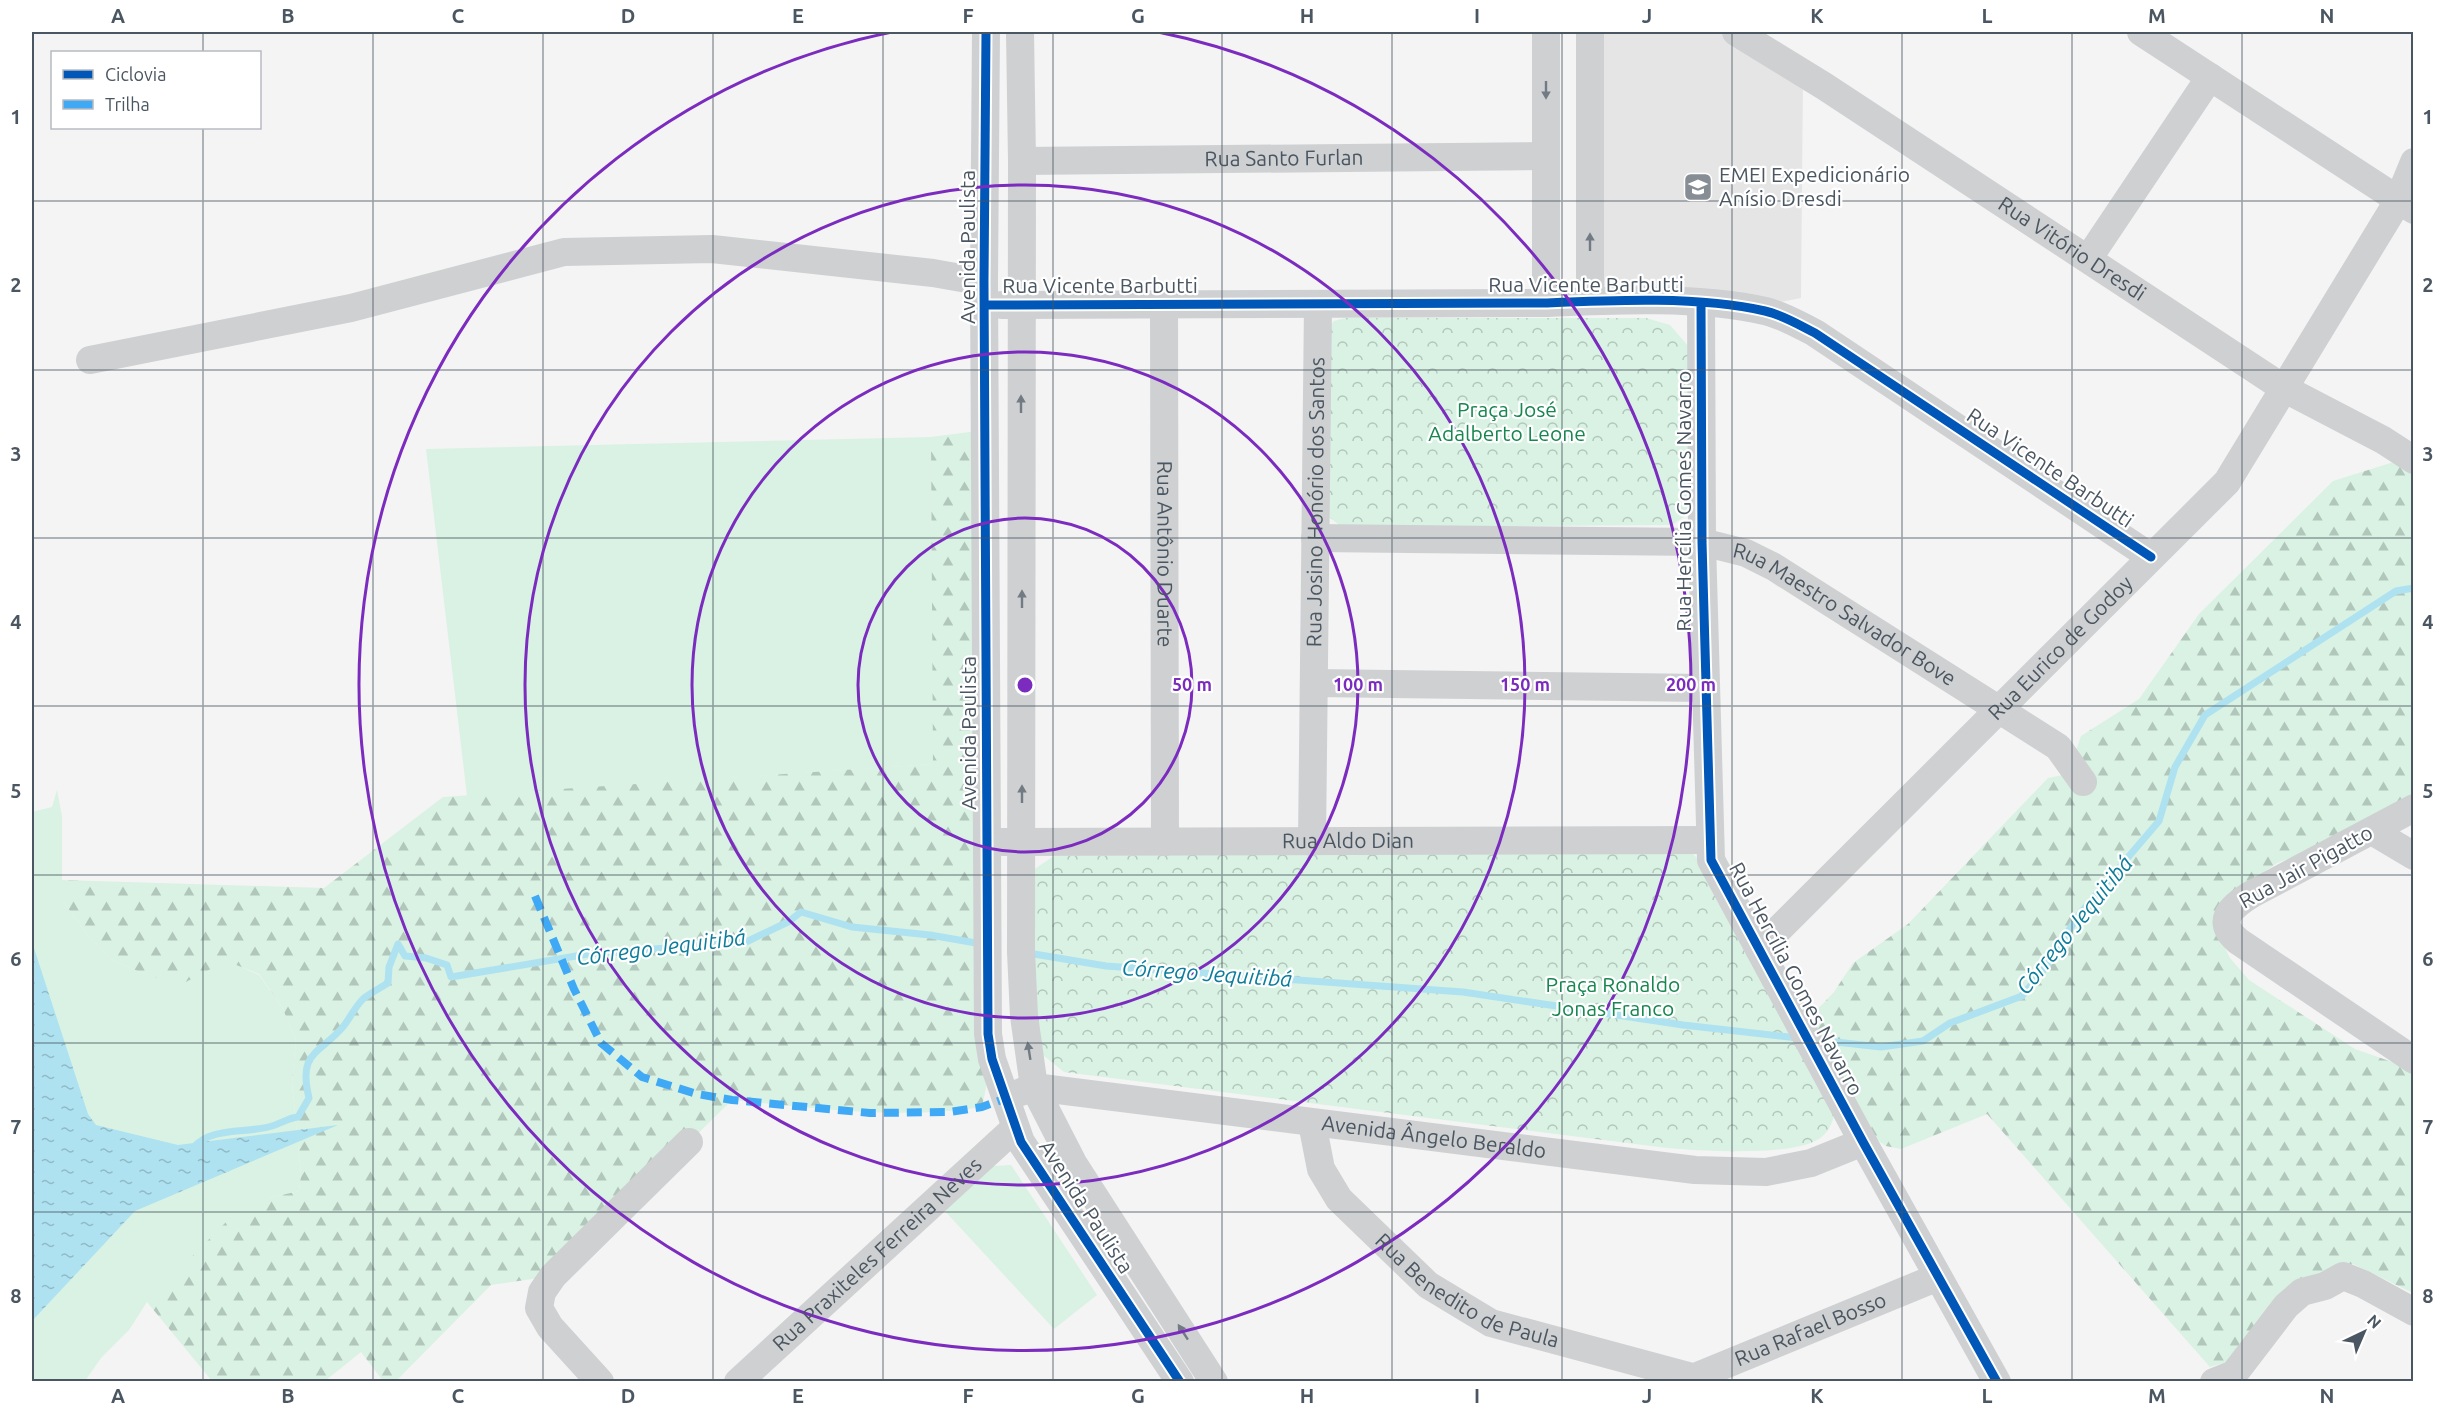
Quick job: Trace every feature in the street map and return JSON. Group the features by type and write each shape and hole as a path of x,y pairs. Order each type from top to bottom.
{"street":[{"name":"Avenida Paulista","path":"986,32 988,1034 992,1059 1004,1099 1021,1142 1180,1382"},
{"name":"Avenida Paulista","path":"1020,32 1023,842 1021,952 1023,1017 1034,1087 1073,1163 1215,1382"},
{"path":"1546,32 1546,303"},
{"path":"1590,32 1590,301"},
{"name":"Rua Vitório Dresdi","path":"1736,32 2285,389 2383,440 2414,460"},
{"path":"2141,32 2406,206"},
{"path":"2088,259 2210,77"},
{"name":"Rua Santo Furlan","path":"1022,161 1545,156"},
{"name":"Rua Eurico de Godoy","path":"1759,949 2227,482 2285,389 2406,206 2414,162"},
{"name":"Rua Vicente Barbutti","path":"90,360 351,308 564,252 712,249 933,273 1021,305 1590,301 1701,303 1766,311 1815,333 2151,557"},
{"name":"Rua Hercília Gomes Navarro","path":"1701,303 1701,542 1708,840 1711,860 1863,1142 1997,1382"},
{"name":"Rua Antônio Duarte","path":"1164,304 1165,842"},
{"name":"Rua Josino Honório dos Santos","path":"1312,842 1318,304"},
{"name":"Rua Maestro Salvador Bove","path":"1315,538 1701,542 1746,553 1774,567 2058,747 2083,782"},
{"path":"1314,683 1705,688"},
{"name":"Rua Jair Pigatto","path":"2414,808 2232,906 2226,922 2228,933 2238,941 2414,1060"},
{"path":"2372,831 2414,856"},
{"name":"Rua Aldo Dian","path":"988,842 1708,840"},
{"name":"Avenida Ângelo Beraldo","path":"1004,1099 1034,1087 1695,1170 1766,1172 1811,1163 1863,1142"},
{"name":"Rua Benedito de Paula","path":"1312,1123 1321,1169 1339,1199 1428,1285 1491,1323 1687,1379"},
{"name":"Rua Praxiteles Ferreira Neves","path":"738,1382 1015,1128"},
{"path":"600,1382 550,1327 539,1308 542,1292 552,1276 689,1142"},
{"path":"2231,1379 2286,1306 2302,1292 2325,1286 2343,1276 2363,1284 2414,1312"},
{"name":"Rua Rafael Bosso","path":"1687,1379 1938,1277"}],"shaded area":[{"name":"EMEI Expedicionário Anísio Dresdi","path":"1592,32 1718,32 1739,39 1803,78 1801,298 1765,305 1594,296"}],"green space":[{"name":"Praça José Adalberto Leone","path":"1345,318 1646,318 1670,325 1689,347 1688,514 1672,525 1350,527 1339,525 1328,516 1328,328 1334,321"},
{"path":"985,430 992,1059 982,1107 920,1113 888,1113 732,1100 553,1276 491,1285 396,1381 383,1381 361,1352 325,1381 212,1381 147,1302 231,1217 269,1198 299,1191 301,1175 292,1082 296,1040 282,1007 259,974 226,961 182,984 147,975 114,961 86,933 62,900 62,880 324,888 443,797 933,764 931,437"},
{"path":"931,437 934,764 467,796 426,449"},
{"path":"2413,456 2413,798 2389,823 2277,863 2223,900 2218,934 2230,958 2249,980 2355,1049 2395,1063 2413,1063 2413,1293 2353,1264 2321,1275 2227,1362 2210,1367 1987,1114 1901,1149 1886,1146 1862,1130 1811,1016 1834,992 1853,963 1908,924 2048,778 2068,774 2081,736 2139,699 2199,614 2333,481"},
{"path":"57,790 62,816 62,900 86,933 114,961 147,975 226,960 259,975 282,1007 296,1040 292,1082 301,1175 299,1191 269,1198 147,1302 129,1330 101,1358 85,1381 32,1382 32,812 52,807"},
{"name":"Praça Ronaldo Jonas Franco","path":"1682,851 1693,854 1700,861 1834,1116 1828,1131 1815,1141 1802,1146 1764,1151 1667,1148 1064,1072 1039,1052 1027,902 1033,870 1054,856"},
{"path":"1011,1165 1097,1295 1054,1329 942,1208 994,1166"}],"water":[{"path":"32,942 88,1114 96,1125 178,1145 338,1125 135,1211 32,1321"}],"waterway":[{"name":"Córrego Jequitibá","path":"1818,1040 1881,1047 1923,1041 1950,1023 2022,996 2045,968 2078,916 2159,821 2175,767 2205,715 2396,591 2414,588"},
{"name":"Córrego Jequitibá","path":"193,1148 201,1141 219,1133 272,1126 298,1117 309,1098 306,1071 312,1056 342,1028 364,998 388,983 389,967 398,944 405,956 426,958 447,965 451,977 588,954 746,942 788,922 801,912 852,927 930,935 982,944"},
{"name":"Córrego Jequitibá","path":"1028,953 1106,966 1463,992 1683,1025 1798,1038"}],"marked path":[{"path":"535,896 574,989 601,1043 642,1077 697,1094 732,1100 870,1113 949,1112 982,1107 1004,1099"}],"cycle path":[{"path":"986,32 984,282 988,1034 992,1059 1021,1142 1180,1382"},
{"path":"985,305 1546,303 1656,300 1713,303 1765,311 1815,333 2151,557"},
{"path":"1701,303 1702,542 1711,860 1863,1142 1997,1382"}],"place":[{"name":"EMEI Expedicionário Anísio Dresdi","path":"1698,187"}]}
